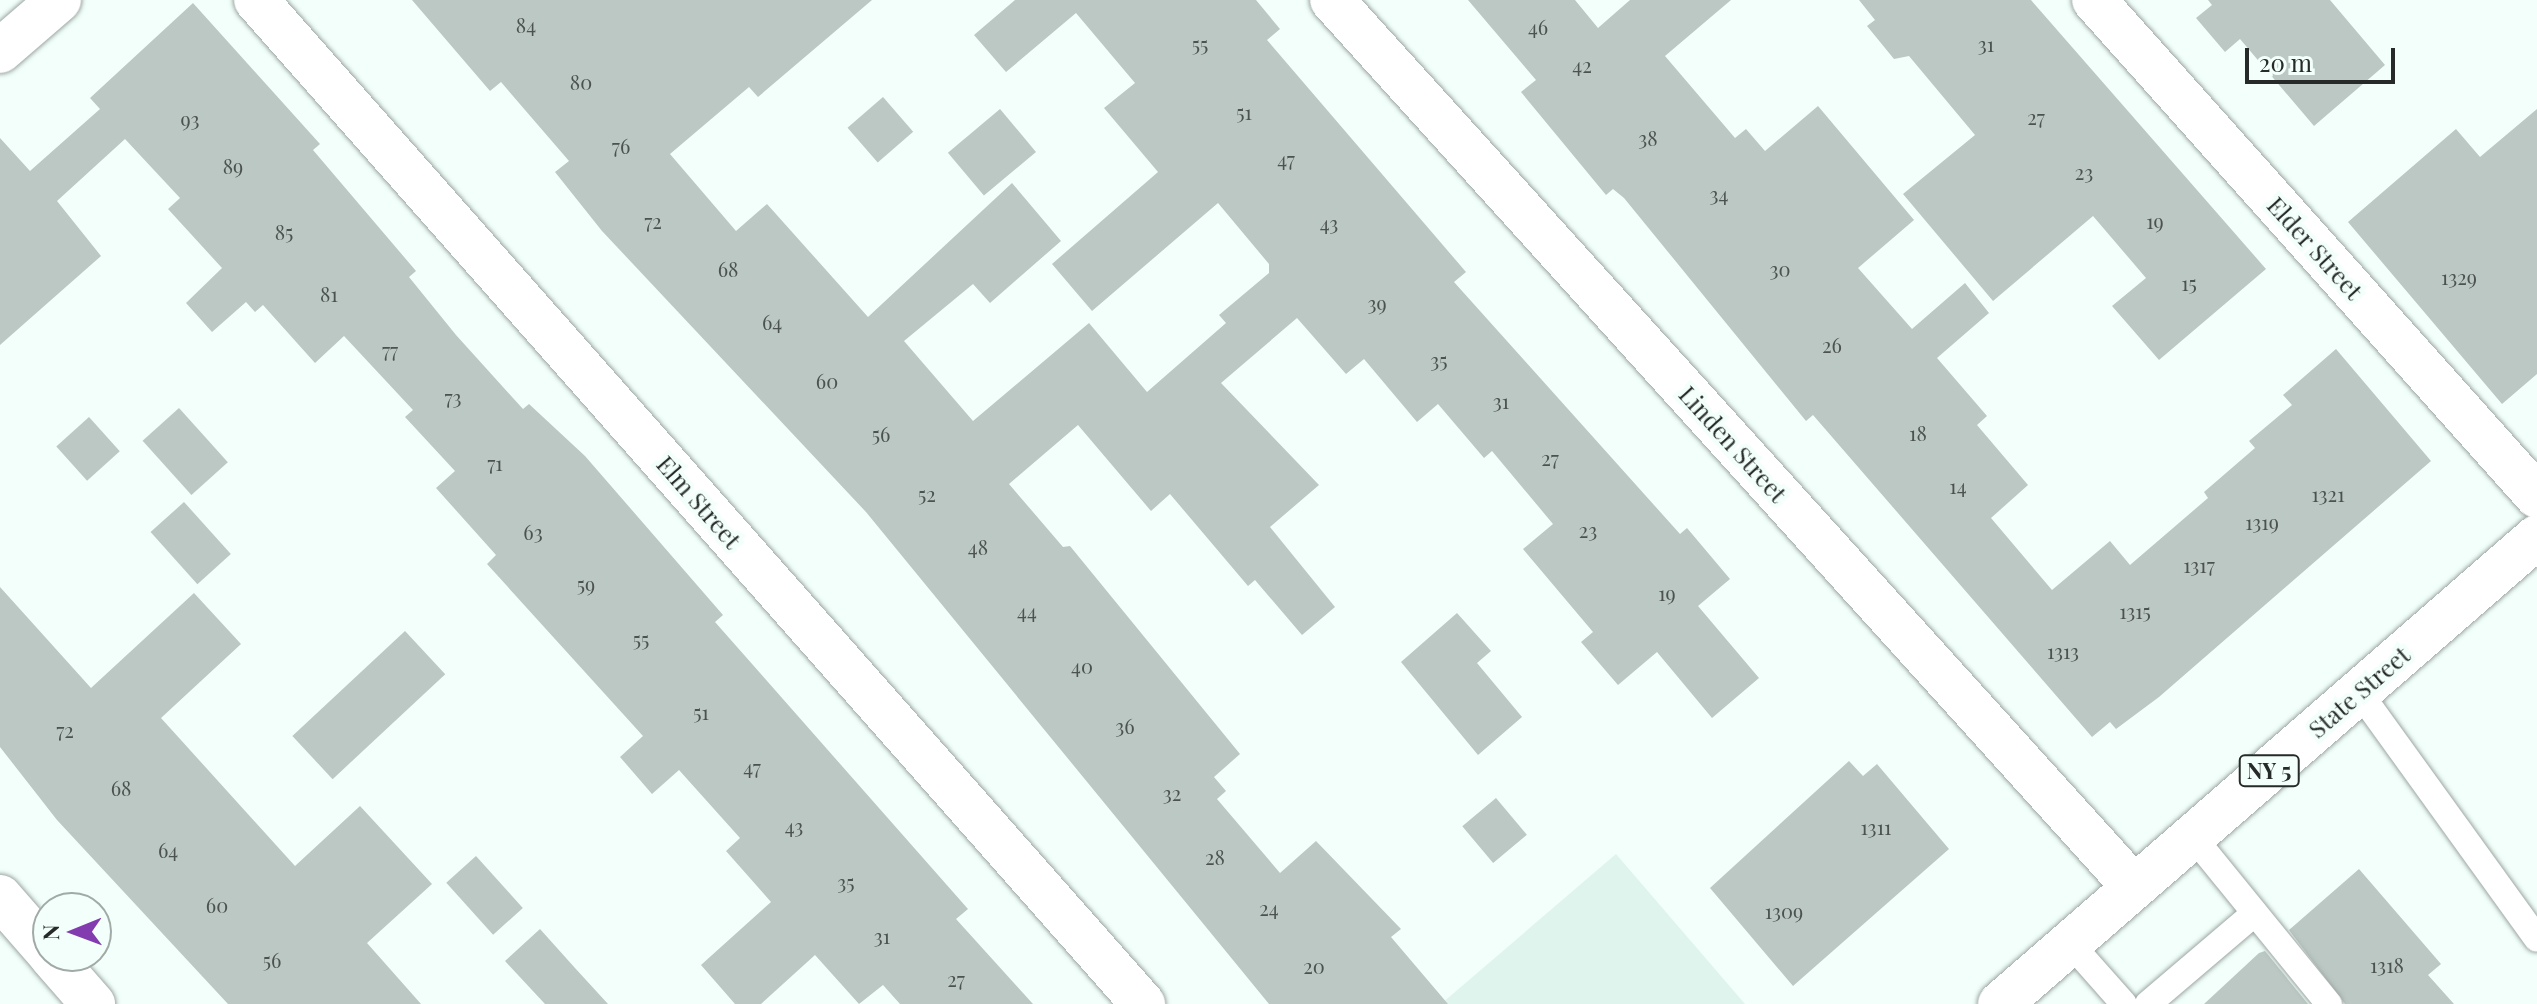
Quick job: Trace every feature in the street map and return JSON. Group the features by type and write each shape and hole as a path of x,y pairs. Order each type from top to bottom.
{"street":[{"path":"0,51 59,0"},
{"name":"Elm Street","path":"256,0 1143,1004"},
{"name":"Linden Street","path":"1332,0 2134,887"},
{"name":"Elder Street","path":"2094,0 2537,496"},
{"name":"State Street","path":"2000,1004 2537,537"},
{"path":"0,897 32,933"},
{"path":"65,972 93,1004"}],"lane":[{"path":"2359,692 2537,939"},
{"path":"2194,838 2329,1004"},
{"path":"2148,1004 2255,913"},
{"path":"2070,943 2124,1004"}],"shaded area":[{"path":"1616,854 1745,1004 1441,1004"}],"building":[{"path":"412,0 872,0 758,97 749,87 670,154 736,231 767,204 868,317 1012,183 1061,241 990,303 973,284 904,341 973,421 1089,323 1147,392 1226,323 1219,315 1269,273 1269,264 1218,203 1092,311 1052,264 1158,172 1104,108 1135,83 1076,13 1006,72 974,35 1015,0 1256,0 1280,29 1267,40 1466,272 1454,282 1680,534 1687,528 1730,579 1698,606 1759,678 1712,718 1657,652 1618,685 1581,642 1593,632 1523,549 1553,524 1492,451 1484,458 1438,404 1417,422 1364,359 1346,374 1297,318 1221,383 1319,485 1270,527 1335,607 1302,635 1255,580 1248,586 1170,494 1151,511 1078,425 1009,484 1063,547 1070,546 1240,754 1214,777 1226,791 1217,799 1280,873 1316,841 1401,929 1391,937 1448,1004 1269,1004 866,512 602,231 555,172 569,161 501,82 490,91"},
{"path":"1468,0 1575,0 1598,28 1630,0 1731,0 1665,56 1735,138 1746,129 1765,151 1818,106 1914,220 1858,268 1912,329 1965,283 1989,313 1937,358 1987,416 1977,425 2028,485 1991,518 2052,590 2110,541 2130,565 2208,498 2204,492 2255,448 2249,441 2292,405 2283,395 2336,349 2431,461 2159,697 2116,729 2110,722 2092,737 1813,415 1806,421 1624,198 1613,189 1606,195 1521,92 1536,80"},
{"path":"1859,0 2031,0 2266,269 2159,360 2112,306 2146,278 2093,216 1993,301 1903,194 1975,135 1909,56 1894,59 1867,26 1875,20"},
{"path":"2208,0 2330,0 2385,65 2314,126 2240,39 2225,52 2196,18 2212,5"},
{"path":"193,3 320,144 313,150 416,271 409,277 456,335 523,409 529,404 585,456 723,615 715,622 968,909 956,919 1033,1004 900,1004 883,985 859,1004 815,955 761,1004 735,1004 701,965 771,902 726,851 740,838 679,770 652,794 620,757 643,736 487,564 496,555 436,488 455,471 405,417 413,410 344,336 315,363 263,305 255,312 246,302 212,332 186,303 222,268 168,209 180,198 125,139 57,201 101,256 0,345 0,138 30,171 100,109 90,98"},
{"path":"883,97 913,132 878,163 848,128"},
{"path":"1000,109 1036,152 984,196 948,153"},
{"path":"2537,109 2537,374 2502,404 2348,222 2456,129 2480,157"},
{"path":"179,408 228,462 191,495 143,441"},
{"path":"89,417 120,451 87,481 56,446"},
{"path":"184,502 231,554 197,584 151,532"},
{"path":"0,587 91,688 194,593 241,644 161,718 295,866 360,806 432,884 367,943 421,1004 228,1004 57,820 0,747"},
{"path":"1457,613 1491,651 1477,663 1522,717 1478,755 1401,662"},
{"path":"405,631 445,674 333,779 292,736"},
{"path":"1849,761 1863,776 1877,764 1949,849 1793,986 1710,888"},
{"path":"1496,798 1527,835 1493,863 1462,826"},
{"path":"476,856 523,908 493,935 446,883"},
{"path":"2359,869 2441,964 2428,975 2454,1004 2345,1004 2289,930"},
{"path":"540,929 608,1004 545,1004 505,961"},
{"path":"2265,951 2308,1004 2204,1004 2259,953"}]}
